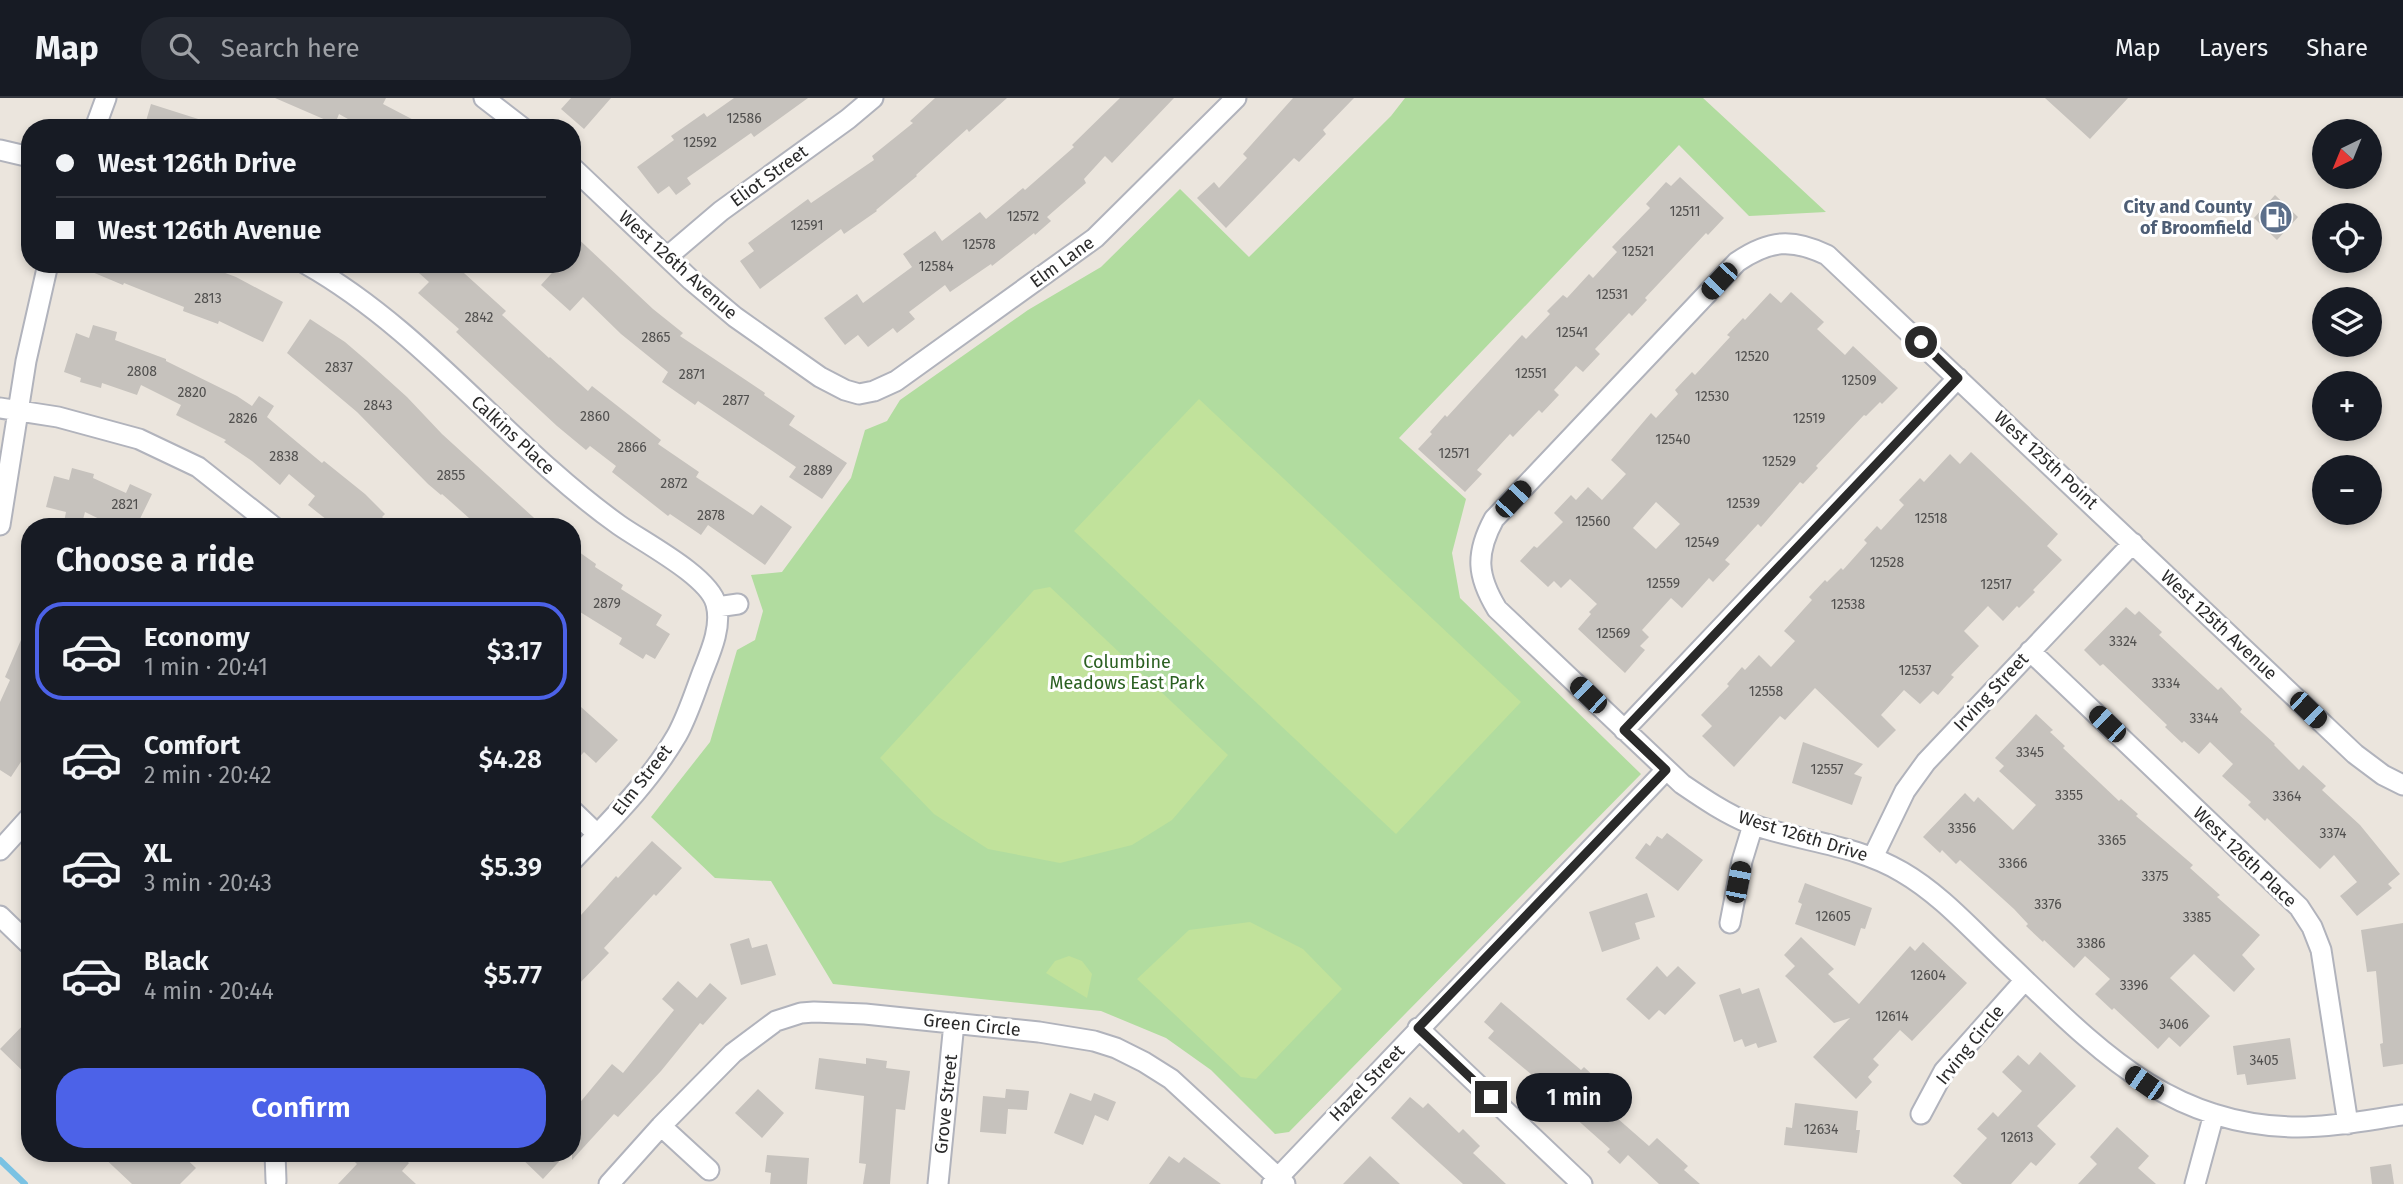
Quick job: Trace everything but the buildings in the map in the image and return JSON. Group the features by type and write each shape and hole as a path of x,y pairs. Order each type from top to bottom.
{"street":[{"path":"98,119 106,98"},
{"name":"Eliot Street","path":"667,257 721,211 873,98"},
{"name":"Elm Lane","path":"862,393 896,381 1095,238 1236,98"},
{"path":"491,100 513,119"},
{"path":"0,150 21,155"},
{"name":"West 126th Avenue","path":"581,176 691,280 735,317 820,377 845,390 862,393"},
{"name":"West 126th Drive","path":"1958,378 1827,255 1810,246 1789,242 1754,250 1737,262 1494,519 1480,554 1486,591 1497,610 1666,770 1711,804 1754,825 1841,846 1873,857 1902,872 1935,895 2109,1058 2144,1083 2214,1114 2253,1123 2295,1127 2348,1124 2403,1115"},
{"path":"0,525 9,409 26,360 45,273"},
{"name":"Calkins Place","path":"320,273 368,305 406,335 568,486 620,526 698,579 717,607"},
{"path":"1624,730 1958,378"},
{"name":"West 125th Point","path":"1958,378 2133,543"},
{"path":"9,409 58,417 139,439 198,467 263,518"},
{"name":"Irving Street","path":"1873,857 1905,791 1926,762 2133,543"},
{"name":"West 125th Avenue","path":"2133,543 2355,754 2383,775 2403,785"},
{"path":"717,607 738,604"},
{"name":"Elm Street","path":"581,851 643,785 678,733 713,645 717,607"},
{"name":"West 126th Place","path":"2030,651 2299,908 2312,927 2321,950 2348,1124"},
{"name":"Hazel Street","path":"1278,1182 1418,1028 1666,770"},
{"path":"581,819 597,834"},
{"path":"1730,923 1742,861 1754,825"},
{"path":"0,850 21,827"},
{"path":"0,916 21,936"},
{"name":"Irving Circle","path":"1921,1114 1944,1071 2025,980"},
{"name":"Green Circle","path":"610,1184 733,1053 776,1021 814,1012 954,1023 1094,1041 1135,1057 1171,1079 1278,1182"},
{"name":"Grove Street","path":"938,1184 954,1023"},
{"path":"1418,1028 1582,1184"},
{"path":"2195,1184 2214,1114"},
{"path":"662,1126 709,1170"},
{"path":"275,1162 276,1181"}],"green space":[{"name":"Columbine Meadows East Park","path":"1405,98 1703,98 1826,212 1749,216 1679,145 1399,438 1466,499 1452,553 1460,598 1641,774 1289,1132 1275,1134 1211,1070 1166,1038 1101,1011 833,984 771,881 715,878 651,817 710,742 737,650 755,640 763,611 751,575 782,572 851,478 865,430 887,421 900,400 1028,310 1101,267 1180,189 1249,257 1391,116"},
{"path":"1199,399 1521,702 1396,834 1074,531"},
{"path":"1050,587 1228,755 1172,820 1132,845 1060,863 988,849 934,814 880,758 1034,590"},
{"path":"1250,922 1303,949 1342,989 1256,1079 1241,1077 1137,979 1189,930"},
{"path":"1069,956 1082,961 1092,974 1087,998 1046,973 1055,961"}],"waterway":[{"path":"0,1160 25,1184"}],"place":[{"name":"City and County of Broomfield","path":"2276,217"}],"route":[{"path":"1491,1097 1418,1028 1666,770 1624,730 1958,378 1921,342"}]}
